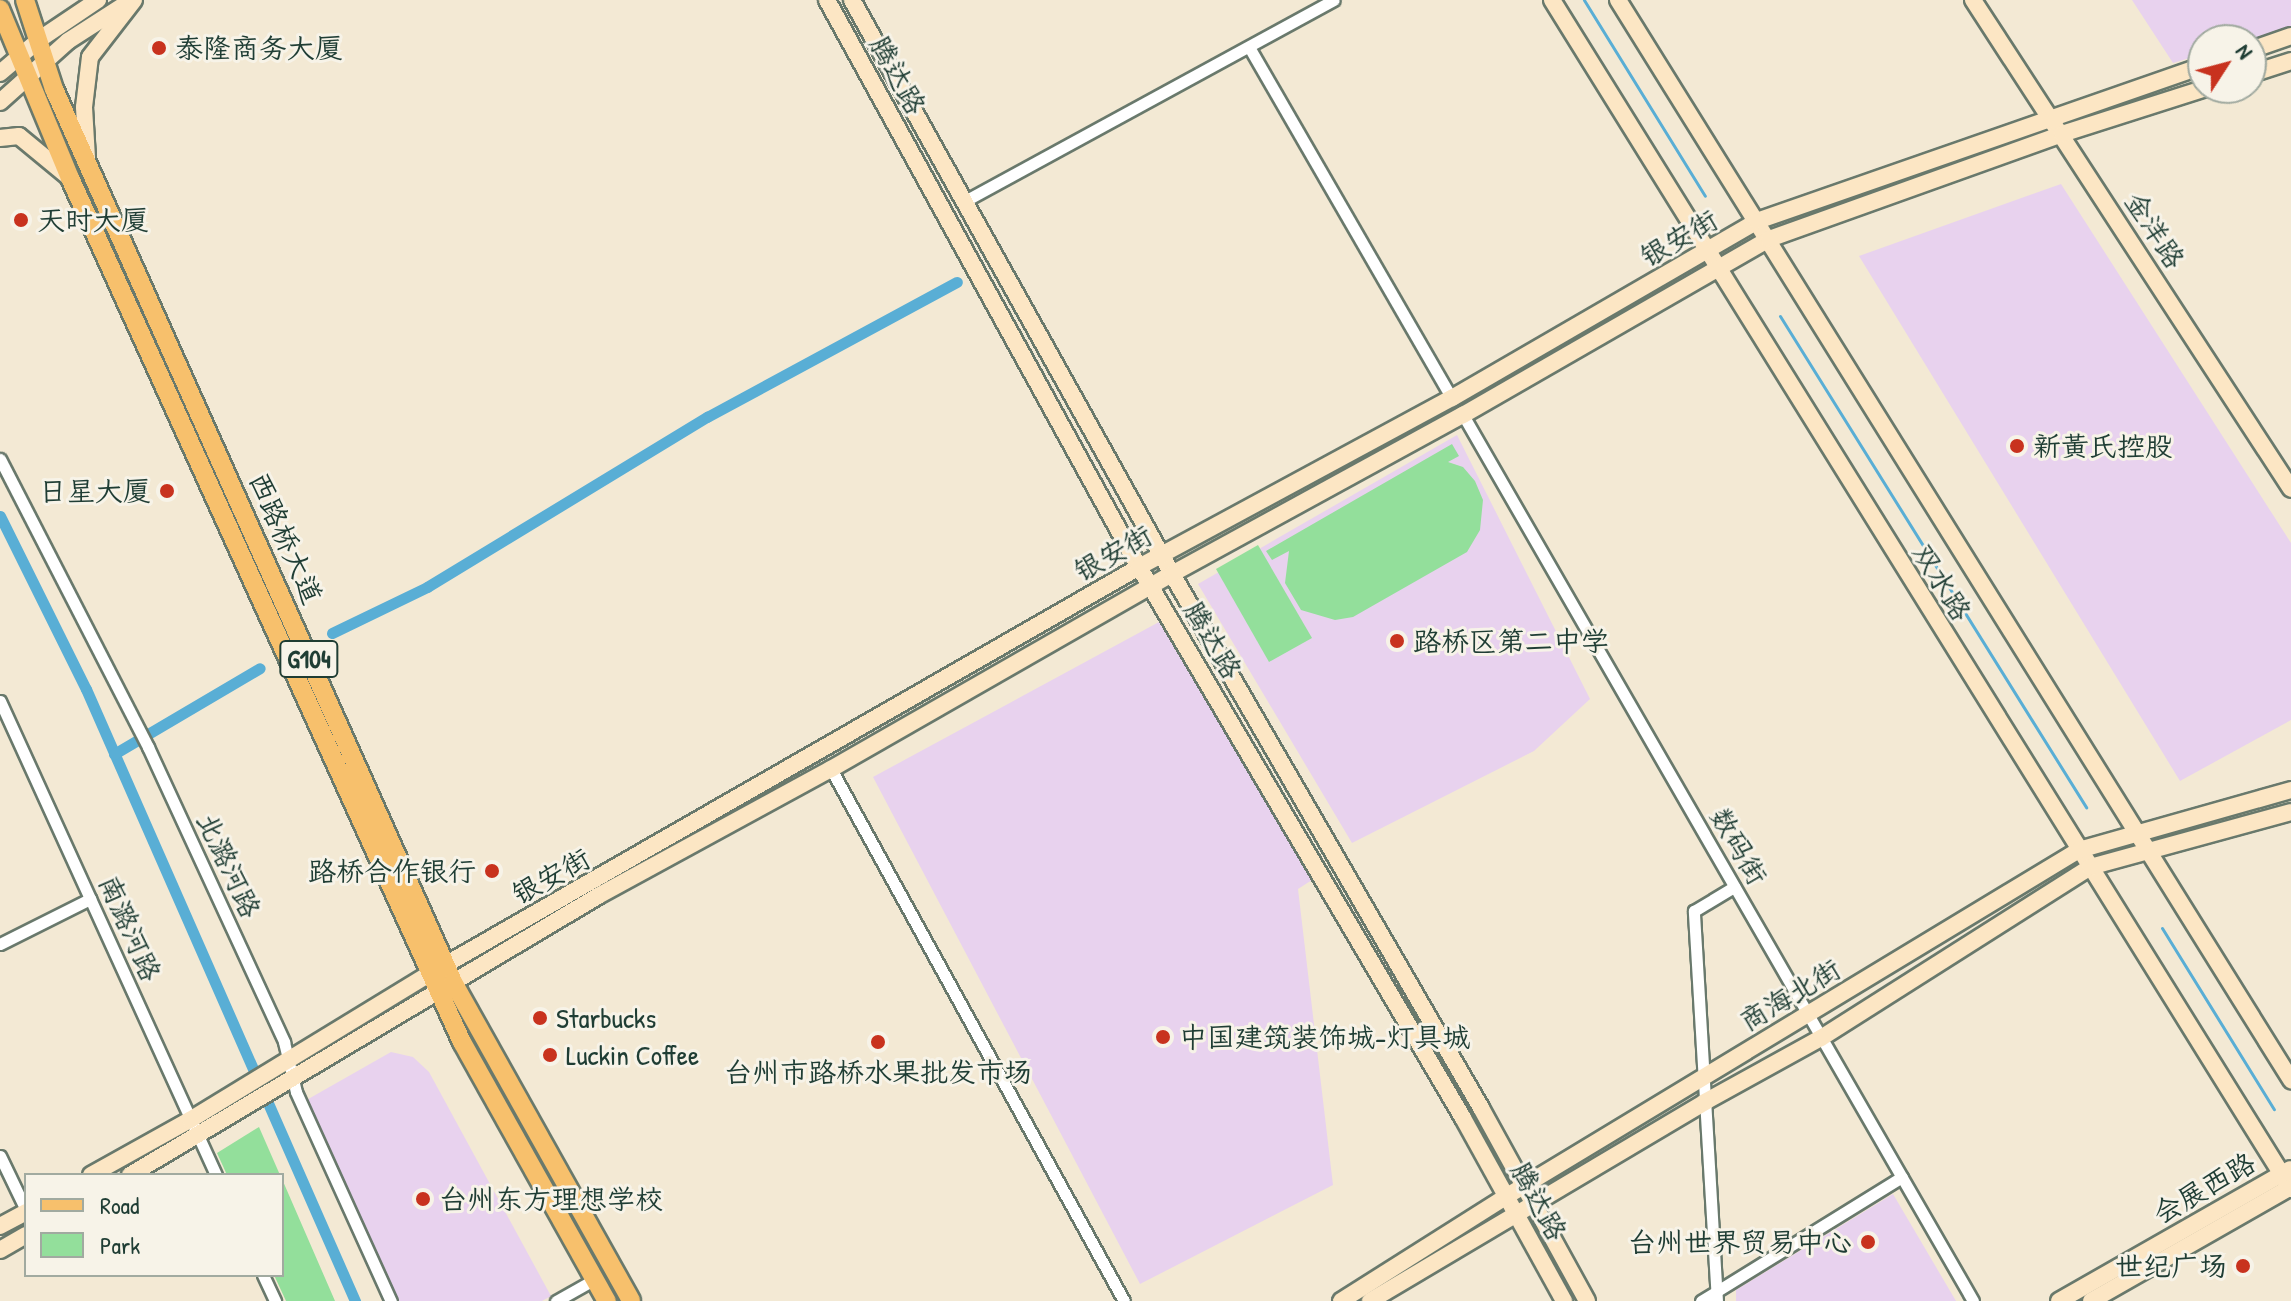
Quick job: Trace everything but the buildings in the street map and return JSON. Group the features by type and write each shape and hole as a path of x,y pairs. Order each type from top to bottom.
{"main road":[{"name":"西路桥大道","path":"25,0 40,39 44,61 87,164 442,977 462,1042 607,1301"},
{"path":"0,73 40,39 98,0"},
{"path":"0,102 68,41 133,0"},
{"path":"87,164 84,107 90,57 133,0"},
{"name":"腾达路","path":"827,0 1139,567 1507,1196 1564,1301"},
{"name":"腾达路","path":"852,0 1172,574 1587,1301"},
{"name":"双水路","path":"1552,0 2079,850 2289,1181"},
{"name":"双水路","path":"1618,0 2291,1080"},
{"name":"金洋路","path":"1973,0 2291,489"},
{"name":"西路桥大道","path":"0,9 17,57 28,76 70,178 442,977 631,1301"},
{"path":"2267,44 2291,36"},
{"path":"2267,69 2291,61"},
{"name":"银安街","path":"133,1173 289,1080 442,977 1139,567 1452,398 1757,221 2187,72"},
{"name":"银安街","path":"95,1173 283,1063 831,769 1150,586 1463,415 1769,239 2062,134 2187,94"},
{"path":"0,138 19,136 70,178"},
{"name":"商海北街","path":"1341,1301 1507,1196 2079,850 2137,831 2291,790"},
{"name":"商海北街","path":"1370,1301 1705,1102 1821,1038 2090,867 2291,812"},
{"name":"会展西路","path":"2059,1301 2289,1181"},
{"name":"会展西路","path":"2091,1301 2289,1181"},
{"path":"0,1226 24,1212"},
{"path":"0,1250 24,1236"}],"street":[{"path":"963,202 1334,0"},
{"path":"1249,47 1452,398"},
{"name":"数码街","path":"1463,415 1973,1301"},
{"name":"北潞河路","path":"0,459 148,747 284,1042 283,1063 289,1080 391,1301"},
{"name":"南潞河路","path":"0,701 215,1173"},
{"path":"831,769 1124,1301"},
{"path":"1716,1296 1694,911 1734,887"},
{"path":"0,944 90,899"},
{"path":"0,1156 24,1207"},
{"path":"1701,1301 1716,1296 1902,1177"},
{"path":"264,1277 275,1301"},
{"path":"556,1301 595,1279"}],"shaded area":[{"path":"2132,0 2291,0 2291,28 2267,35 2267,24 2187,24 2187,59 2173,63"},
{"path":"2061,184 2291,543 2291,720 2180,781 1859,256"},
{"name":"路桥区第二中学","path":"1457,435 1590,699 1534,751 1352,843 1198,584"},
{"name":"中国建筑装饰城-灯具城","path":"1159,622 1312,880 1298,889 1333,1185 1140,1284 873,777"},
{"name":"台州东方理想学校","path":"391,1052 413,1057 429,1072 551,1296 542,1301 393,1301 303,1102"},
{"name":"台州世界贸易中心","path":"1893,1194 1956,1301 1736,1301 1736,1290"}],"green space":[{"path":"1452,444 1459,456 1448,462 1463,467 1475,481 1483,500 1480,530 1467,552 1353,617 1335,620 1301,610 1285,583 1289,551 1272,560 1266,551"},
{"path":"1258,545 1312,638 1269,662 1216,569"},
{"path":"259,1127 279,1173 226,1173 217,1153"},
{"path":"284,1184 335,1301 286,1301 275,1277 284,1277"}],"waterway":[{"path":"1584,0 1705,196"},
{"path":"332,633 427,587 707,417 957,282"},
{"path":"1780,316 2086,807"},
{"path":"0,516 86,689 355,1301"},
{"path":"114,754 260,668"},
{"path":"2162,928 2274,1109"}],"place":[{"name":"泰隆商务大厦","path":"159,48"},
{"name":"天时大厦","path":"21,220"},
{"name":"新黄氏控股","path":"2017,446"},
{"name":"日星大厦","path":"167,491"},
{"name":"路桥区第二中学","path":"1397,641"},
{"name":"路桥合作银行","path":"492,871"},
{"name":"Starbucks","path":"540,1018"},
{"name":"中国建筑装饰城-灯具城","path":"1163,1037"},
{"name":"台州市路桥水果批发市场","path":"878,1042"},
{"name":"Luckin Coffee","path":"550,1055"},
{"name":"台州东方理想学校","path":"423,1199"},
{"name":"台州世界贸易中心","path":"1868,1242"},
{"name":"世纪广场","path":"2243,1266"}]}
